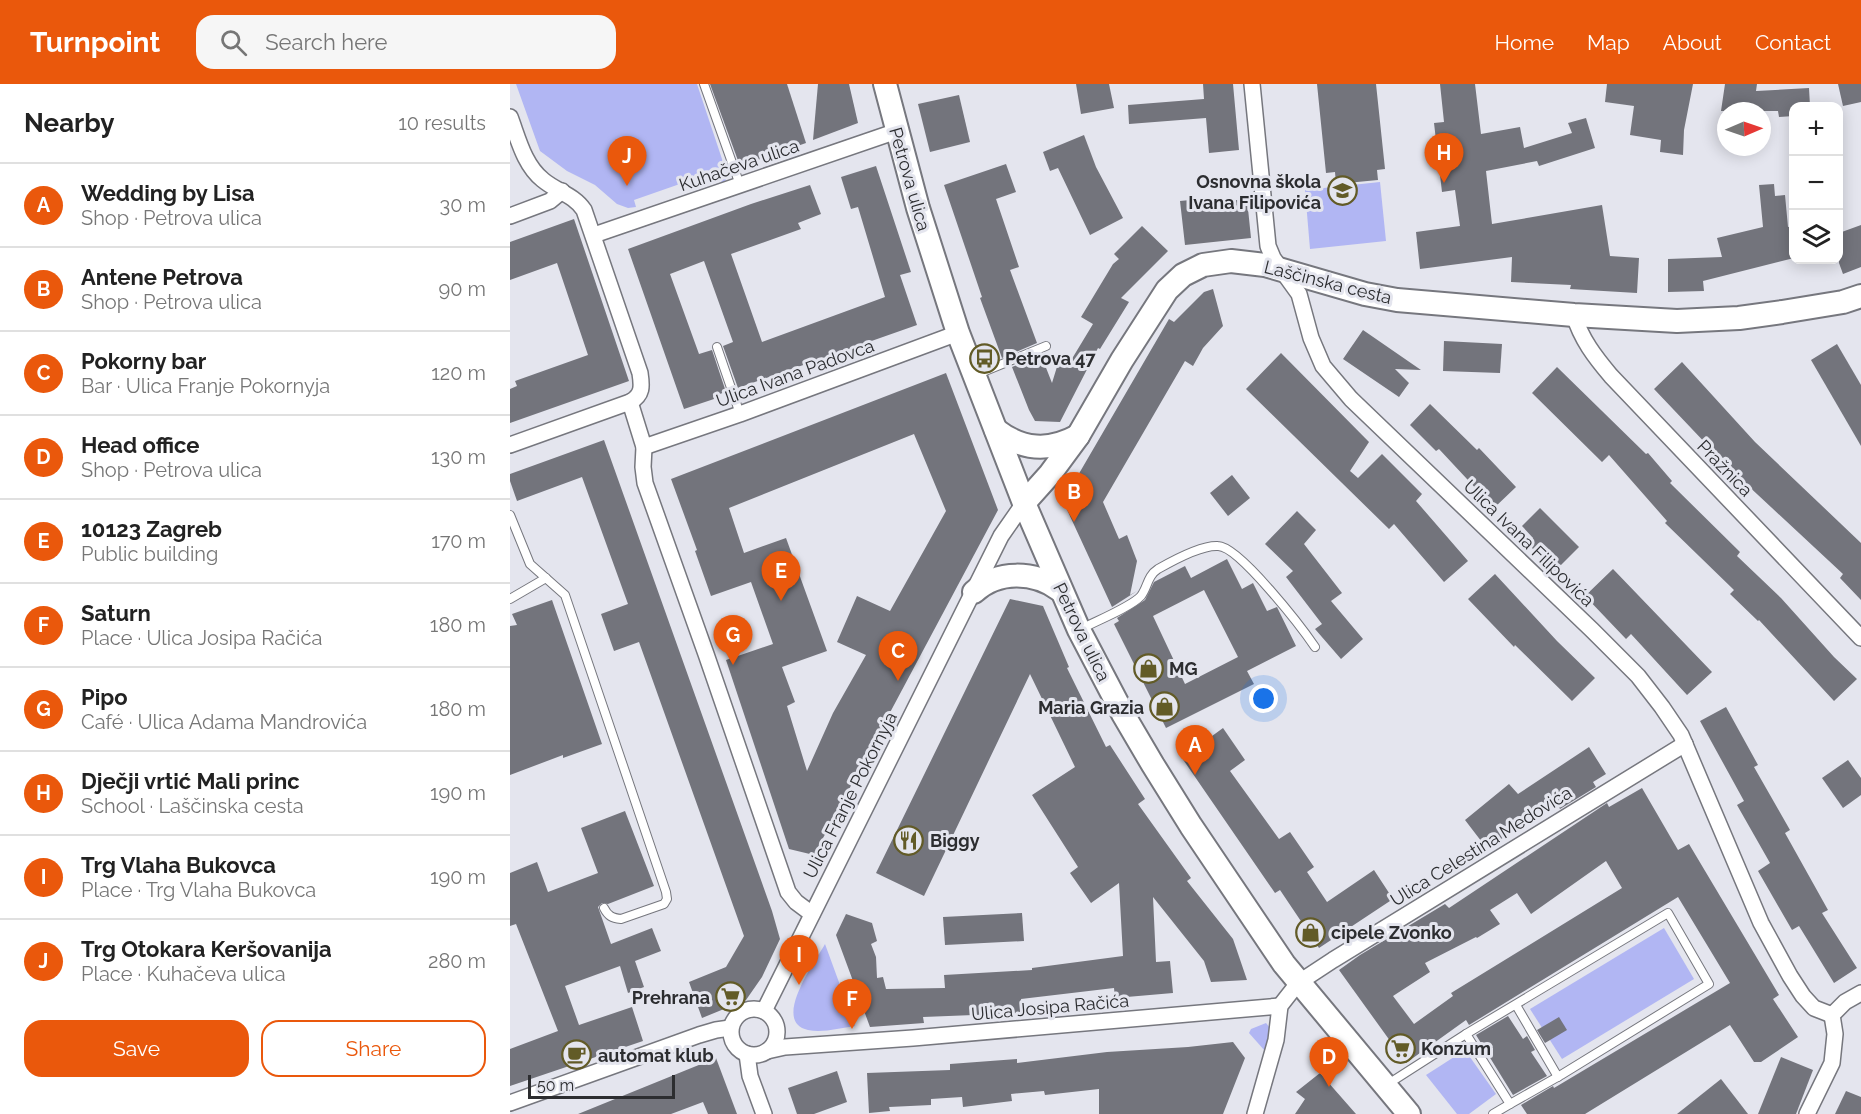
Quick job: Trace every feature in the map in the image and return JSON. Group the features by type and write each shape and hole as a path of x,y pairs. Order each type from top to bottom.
{"street":[{"name":"Petrova ulica","path":"885,84 918,208 958,333 1024,503 1079,630 1123,714 1160,775 1198,836 1298,983 1409,1114"},
{"name":"Ulica Ivana Filipovića","path":"1252,84 1267,238 1273,258 1299,294 1314,349 1334,381 1638,676 1662,706 1684,744 1761,923 1785,967 1803,996 1814,1008 1833,1015"},
{"path":"510,117 530,165 542,179 579,203 584,210 640,373 641,392 637,399 630,402 510,445"},
{"name":"Kuhačeva ulica","path":"594,235 897,131"},
{"path":"510,216 550,201 562,191"},
{"name":"Laščinska cesta","path":"1024,503 1050,474 1078,436 1150,313 1174,282 1193,269 1218,262 1247,262 1281,269 1365,294 1397,300 1677,321 1739,318 1833,304 1861,296"},
{"name":"Pražnica","path":"1574,315 1579,332 1611,376 1861,638"},
{"name":"Ulica Ivana Padovca","path":"644,447 958,333"},
{"path":"630,402 644,447 645,483 788,892 796,902 812,914"},
{"path":"996,430 1007,439 1020,444 1043,448 1065,443 1078,436"},
{"name":"Ulica Franje Pokornyja","path":"764,1011 1001,536 1024,503"},
{"path":"974,592 988,580 1017,575 1038,578 1060,590"},
{"name":"Ulica Celestina Medovića","path":"1280,1006 1298,983 1333,960 1684,744"},
{"path":"1807,1114 1832,1063 1835,1034 1833,1015 1845,1002 1861,993"},
{"path":"1255,1114 1276,1040 1280,1006"},
{"name":"Ulica Josipa Račića","path":"767,1051 785,1047 1280,1006"},
{"path":"752,1008 764,1011 774,1020 777,1034 772,1046 767,1051 754,1055 741,1052 732,1042 730,1028 732,1022 740,1012 752,1008"},
{"path":"510,1102 699,1035 730,1028"},
{"path":"747,1054 750,1076 764,1114"}],"lane":[{"path":"704,84 740,185"},
{"path":"974,376 1046,346"},
{"path":"717,347 740,414"},
{"path":"510,514 530,564 566,595 666,892 667,899 664,904 621,919 608,915 604,908"},
{"path":"1079,630 1132,603 1142,595 1147,580 1157,570 1203,548 1220,546 1232,551 1258,578 1297,621 1316,647"},
{"path":"511,595 546,578"},
{"path":"1384,1086 1668,913 1709,984 1558,1077 1493,1114"},
{"path":"1516,1005 1558,1077"},
{"path":"1466,1034 1510,1104"}],"shaded area":[{"path":"516,84 697,84 723,162 726,180 722,184 717,171 634,200 636,207 628,208 617,204 595,185 567,171 540,151"},
{"path":"1380,182 1386,241 1310,249 1305,190"},
{"path":"1664,928 1694,979 1562,1059 1530,1009"},
{"path":"825,944 855,1026 814,1031 798,1025 794,1016 794,1004 805,977"},
{"path":"1266,1023 1270,1028 1265,1051 1249,1033 1251,1029"},
{"path":"1465,1050 1496,1094 1469,1114 1457,1114 1426,1075"}],"building":[{"path":"710,84 787,84 806,143 740,166"},
{"path":"818,84 849,84 858,123 813,140"},
{"path":"1076,84 1109,84 1114,108 1081,114"},
{"path":"1203,84 1233,84 1239,150 1209,153 1206,118 1129,124 1128,105 1204,99"},
{"path":"1317,84 1376,84 1385,169 1377,170 1378,180 1336,184 1335,172 1326,173"},
{"path":"1440,84 1475,84 1481,134 1520,127 1524,148 1572,133 1568,123 1586,118 1595,148 1539,166 1537,161 1486,171 1492,224 1602,205 1610,256 1639,258 1637,293 1570,289 1571,285 1511,282 1512,257 1420,269 1416,232 1460,226 1455,190 1442,192 1434,123 1444,122"},
{"path":"1607,84 1693,84 1684,130 1683,155 1660,152 1661,140 1630,135 1634,106 1605,102"},
{"path":"1725,84 1757,84 1756,91 1809,88 1810,102 1789,102 1789,116 1779,117 1778,111 1771,111 1771,102 1722,102"},
{"path":"1838,84 1861,84 1861,102 1843,106"},
{"path":"959,95 970,142 930,152 918,104"},
{"path":"1084,135 1096,167 1123,218 1090,235 1058,168 1050,171 1043,152"},
{"path":"1006,164 1016,192 996,199 1019,267 1010,270 1037,343 1002,358 944,185"},
{"path":"876,166 911,272 900,275 917,325 738,388 723,346 733,342 704,261 670,274 699,354 712,350 726,392 713,396 714,399 684,409 628,249 810,185 821,214 798,223 801,229 731,254 762,342 885,297 858,207 851,209 841,177"},
{"path":"1774,184 1775,196 1785,195 1789,227 1789,259 1703,281 1704,291 1668,292 1668,259 1722,257 1717,238 1763,227 1759,185"},
{"path":"1210,198 1210,203 1247,199 1251,238 1185,245 1180,201"},
{"path":"574,219 629,381 510,423 510,389 517,386 515,381 588,355 557,263 510,280 510,242"},
{"path":"1861,225 1861,267 1843,274 1839,264 1843,264 1843,232"},
{"path":"1142,226 1168,251 1121,298 1129,302 1100,349 1098,348 1060,422 1035,421 1012,367 1041,355 1052,383 1060,357 1070,362 1093,324 1081,317 1113,264 1119,259 1114,254"},
{"path":"1213,289 1223,326 1203,348 1193,366 1185,361 1103,502 1119,539 1127,535 1137,561 1130,595 1137,591 1112,607 1063,501 1169,319 1174,322 1204,292"},
{"path":"1363,330 1421,370 1395,369 1409,383 1399,397 1343,359"},
{"path":"1444,341 1502,344 1500,373 1443,371"},
{"path":"1837,344 1861,385 1861,446 1811,360"},
{"path":"1281,353 1369,442 1350,471 1358,478 1382,454 1422,494 1416,501 1468,561 1444,582 1394,524 1389,529 1246,389"},
{"path":"1682,362 1755,442 1861,543 1861,600 1840,578 1843,574 1729,468 1654,389"},
{"path":"1557,367 1646,454 1648,453 1672,481 1670,483 1740,552 1737,556 1781,598 1857,679 1834,701 1759,620 1730,594 1734,590 1665,523 1667,521 1609,455 1602,462 1532,393"},
{"path":"946,373 998,510 814,855 789,849 726,660 773,644 751,582 711,596 671,479","holes":["914,434 946,511 890,611 857,596 837,642 866,655 833,713 807,771 787,706 795,702 782,667 827,651 786,538 744,553 729,508"]},
{"path":"1430,404 1477,450 1479,448 1516,487 1494,508 1439,449 1436,451 1410,425"},
{"path":"604,440 780,939 762,977 746,1000 702,1018 689,982 726,967 744,936 639,642 614,651 601,614 628,604 582,477 517,501 510,481 510,474"},
{"path":"1232,475 1250,498 1228,516 1210,493"},
{"path":"1540,508 1579,547 1555,571 1527,543 1533,538 1522,526"},
{"path":"1297,511 1316,530 1304,544 1342,593 1331,601 1363,639 1341,659 1315,629 1322,624 1286,577 1293,571 1265,544"},
{"path":"1227,559 1242,589 1253,583 1267,611 1277,607 1296,646 1247,671 1254,684 1166,728 1114,624 1119,621 1117,618 1145,600 1154,582 1185,566 1191,578","holes":["1204,590 1238,657 1185,684 1153,616"]},
{"path":"1613,569 1712,672 1687,695 1631,634 1626,639 1585,596"},
{"path":"1495,574 1595,678 1572,701 1515,645 1514,647 1468,599"},
{"path":"1010,599 1043,606 1069,667 1067,668 1106,747 1110,745 1145,799 1138,804 1191,878 1187,881 1233,939 1247,980 1211,982 1204,961 1153,897 1156,962 1170,961 1173,993 1115,998 1114,988 1021,999 1022,1013 923,1017 924,1023 870,1027 836,935 846,914 872,923 877,941 871,944 876,957 877,978 883,977 886,989 945,988 944,975 1032,970 1032,968 1123,956 1119,883 1091,903 1070,873 1078,867 1032,795 1075,767 1030,674 924,896 876,873"},
{"path":"552,600 602,744 563,758 563,755 510,775 510,626 517,625 512,614"},
{"path":"1726,707 1758,765 1754,767 1790,830 1785,833 1828,910 1822,913 1857,968 1834,983 1799,926 1792,930 1758,871 1770,863 1737,805 1744,801 1700,721"},
{"path":"1223,728 1245,760 1230,771 1279,839 1290,832 1314,867 1307,872 1327,902 1374,870 1393,899 1319,948 1280,890 1275,893 1182,758"},
{"path":"1589,747 1606,774 1593,782 1596,787 1560,809 1553,797 1488,850 1465,820 1509,784 1518,794"},
{"path":"1848,760 1861,778 1861,795 1843,808 1822,778"},
{"path":"1642,788 1678,850 1689,844 1779,995 1773,999 1798,1037 1761,1062 1754,1062 1730,1025 1585,1114 1527,1114 1521,1105 1553,1086 1554,1088 1730,983 1678,897 1469,1025 1466,1020 1406,1063 1339,970 1445,904 1449,908 1607,803 1609,807","holes":["1606,861 1622,888 1451,993 1453,996 1414,1024 1393,996 1430,972 1425,963 1477,938 1500,924 1490,910 1517,893 1531,914"]},
{"path":"625,811 654,886 608,904 602,903 598,907 611,944 652,928 661,951 635,961 644,987 628,993 620,966 565,986 579,1025 632,1007 643,1041 510,1086 510,1049 558,1031 516,924 510,926 510,873 537,862 548,892 598,873 581,828"},
{"path":"1022,913 1024,941 945,945 943,917"},
{"path":"1508,1016 1523,1039 1527,1036 1535,1050 1531,1052 1547,1076 1513,1095 1476,1035"},
{"path":"1559,1017 1567,1030 1545,1043 1537,1030"},
{"path":"1233,1042 1245,1058 1223,1114 1099,1114 1099,1089 1045,1095 1044,1091 1011,1094 1012,1101 963,1107 962,1097 931,1099 931,1105 889,1107 890,1111 869,1113 867,1073 950,1070 950,1064 1017,1059 1017,1063 1107,1052"},
{"path":"1781,1057 1813,1070 1796,1114 1758,1114"},
{"path":"716,1058 737,1114 708,1114 703,1102 671,1114 578,1114"},
{"path":"837,1071 847,1102 814,1114 797,1114 788,1088"},
{"path":"1320,1073 1356,1114 1295,1114 1305,1099 1296,1092"},
{"path":"1721,1079 1748,1114 1677,1114"},
{"path":"1846,1091 1861,1097 1861,1114 1835,1114"}],"place":[{"name":"Dječji vrtić Mali princ","path":"1444,183"},
{"name":"Trg Otokara Keršovanija","path":"627,186"},
{"name":"Osnovna škola Ivana Filipovića","path":"1342,191"},
{"name":"Petrova 47","path":"984,358"},
{"name":"Antene Petrova","path":"1074,522"},
{"name":"10123 Zagreb","path":"781,601"},
{"name":"Pipo","path":"733,665"},
{"name":"MG","path":"1148,668"},
{"name":"Pokorny bar","path":"898,681"},
{"name":"Maria Grazia","path":"1165,707"},
{"name":"Wedding by Lisa","path":"1195,775"},
{"name":"Biggy","path":"909,840"},
{"name":"cipele Zvonko","path":"1310,932"},
{"name":"Trg Vlaha Bukovca","path":"799,985"},
{"name":"Prehrana","path":"731,997"},
{"name":"Saturn","path":"852,1029"},
{"name":"Konzum","path":"1400,1048"},
{"name":"automat klub","path":"577,1055"},
{"name":"Head office","path":"1329,1087"}]}
